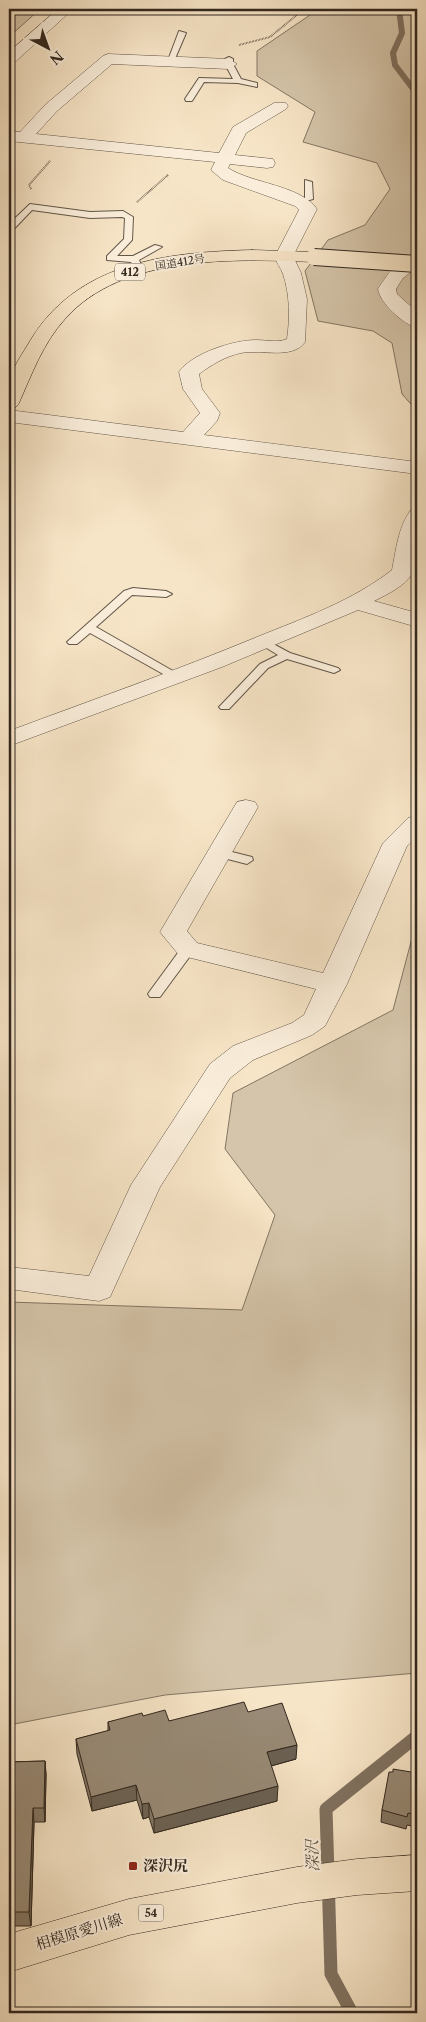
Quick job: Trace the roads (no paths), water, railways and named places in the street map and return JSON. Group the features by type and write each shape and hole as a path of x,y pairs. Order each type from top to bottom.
{"main road":[{"name":"国道412号","path":"10,396 49,326 67,306 102,283 137,264 219,256 284,256 417,264"},
{"name":"相模原愛川線","path":"9,1954 129,1917 297,1885 357,1877 417,1873"}],"street":[{"path":"9,60 66,9"},
{"path":"16,137 108,59 229,62"},
{"path":"189,438 210,417 210,413 196,395 188,379 189,372 200,364 228,351 250,346 288,347 296,342 298,329 296,292 292,272 284,262 284,256 307,215 308,209 299,202 226,175 220,170 239,130 280,106"},
{"path":"16,137 266,163"},
{"path":"417,258 396,275 387,288 388,296 417,322"},
{"path":"9,416 417,468"},
{"path":"9,739 176,677 264,642 357,601 402,572 408,540 417,515"},
{"path":"357,601 370,608 417,620"},
{"path":"246,807 173,932 188,949 333,984"},
{"path":"9,1278 98,1289 146,1185 220,1071 243,1053 302,1029 315,1020 396,843 417,823"}],"lane":[{"path":"170,61 182,33"},
{"path":"229,62 238,81"},
{"path":"189,99 202,80 238,81 254,85"},
{"path":"299,202 309,199 308,182"},
{"path":"10,227 30,207 90,215 123,214 129,217 128,240 110,258 137,264 158,246"},
{"path":"73,642 128,593 133,591 166,594"},
{"path":"89,628 176,677"},
{"path":"264,642 286,654 334,670"},
{"path":"225,707 264,666 286,654"},
{"path":"220,853 247,860"},
{"path":"155,994 188,949"}],"waterway":[{"path":"9,15 18,9"},
{"name":"深沢","path":"399,9 402,33 393,53 395,65 417,94"},
{"name":"深沢","path":"352,2013 331,1974 326,1809 417,1736"}],"place":[{"name":"深沢尻","path":"133,1866"}]}
